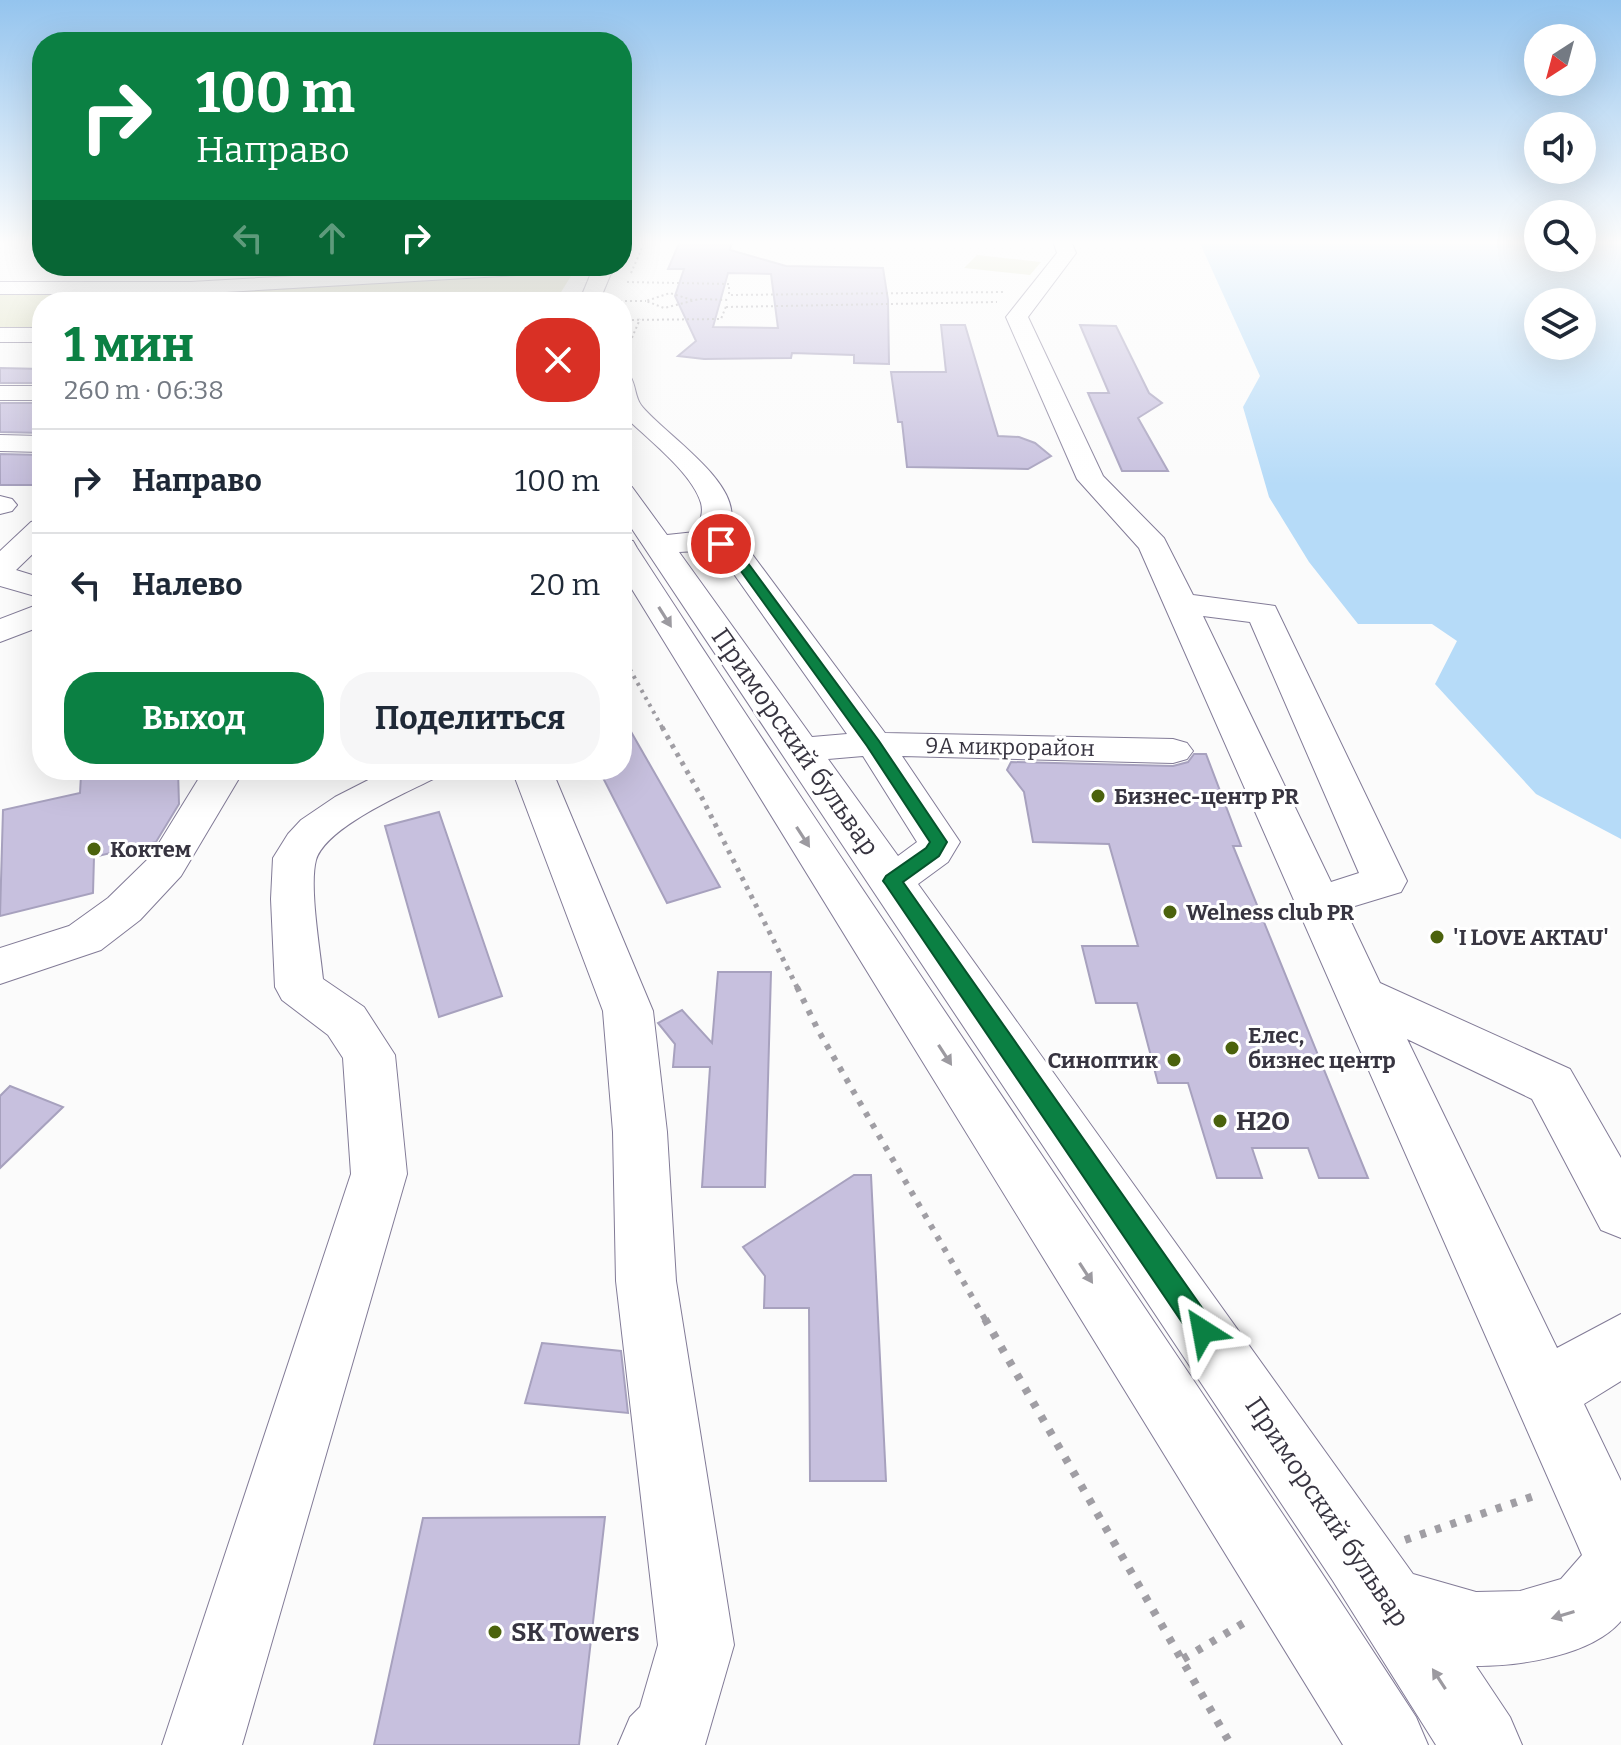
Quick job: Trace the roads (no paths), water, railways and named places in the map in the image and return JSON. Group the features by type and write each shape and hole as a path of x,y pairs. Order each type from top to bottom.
{"street":[{"path":"1019,322 1091,479 1153,545 1621,1559"},
{"path":"0,335 32,335"},
{"path":"0,393 32,393"},
{"path":"632,410 695,470 715,502 716,519 646,547"},
{"path":"0,443 32,444"},
{"name":"Приморский бульвар","path":"632,516 646,547 801,749 1374,1580 1482,1745"},
{"path":"0,568 32,538"},
{"path":"646,547 721,544 735,553 874,744 939,842 933,852 892,881"},
{"path":"646,547 777,797 1285,1579 1388,1745"},
{"path":"0,576 32,585"},
{"path":"1180,604 1263,613 1385,881 1316,902"},
{"path":"0,632 32,618"},
{"name":"9А микрорайон","path":"801,749 874,744 1173,751"},
{"path":"0,966 85,938 124,909 166,866 218,780"},
{"path":"202,1745 379,1174 369,1055 346,1021 299,987 294,860 306,840 328,820 401,780"},
{"path":"536,780 628,1011 640,1132 646,1281 696,1645 672,1730 658,1745"},
{"path":"1359,994 1551,1084 1621,1212"},
{"path":"1543,1392 1621,1345"},
{"path":"1374,1580 1476,1629 1520,1628 1583,1609 1621,1566"}],"water":[{"path":"1236,322 1524,322 1524,360 1596,360 1596,322 1621,322 1621,839 1536,794 1435,684 1457,641 1432,624 1358,624 1309,562 1269,497 1243,407 1260,376"}],"place":[{"name":"Бизнес-центр PR","path":"1098,796"},
{"name":"Коктем","path":"94,849"},
{"name":"Welness club PR","path":"1170,912"},
{"name":"'I LOVE AKTAU'","path":"1437,937"},
{"name":"Елес, бизнес центр","path":"1232,1048"},
{"name":"Синоптик","path":"1174,1060"},
{"name":"H2O","path":"1220,1121"},
{"name":"SK Towers","path":"495,1632"}]}
